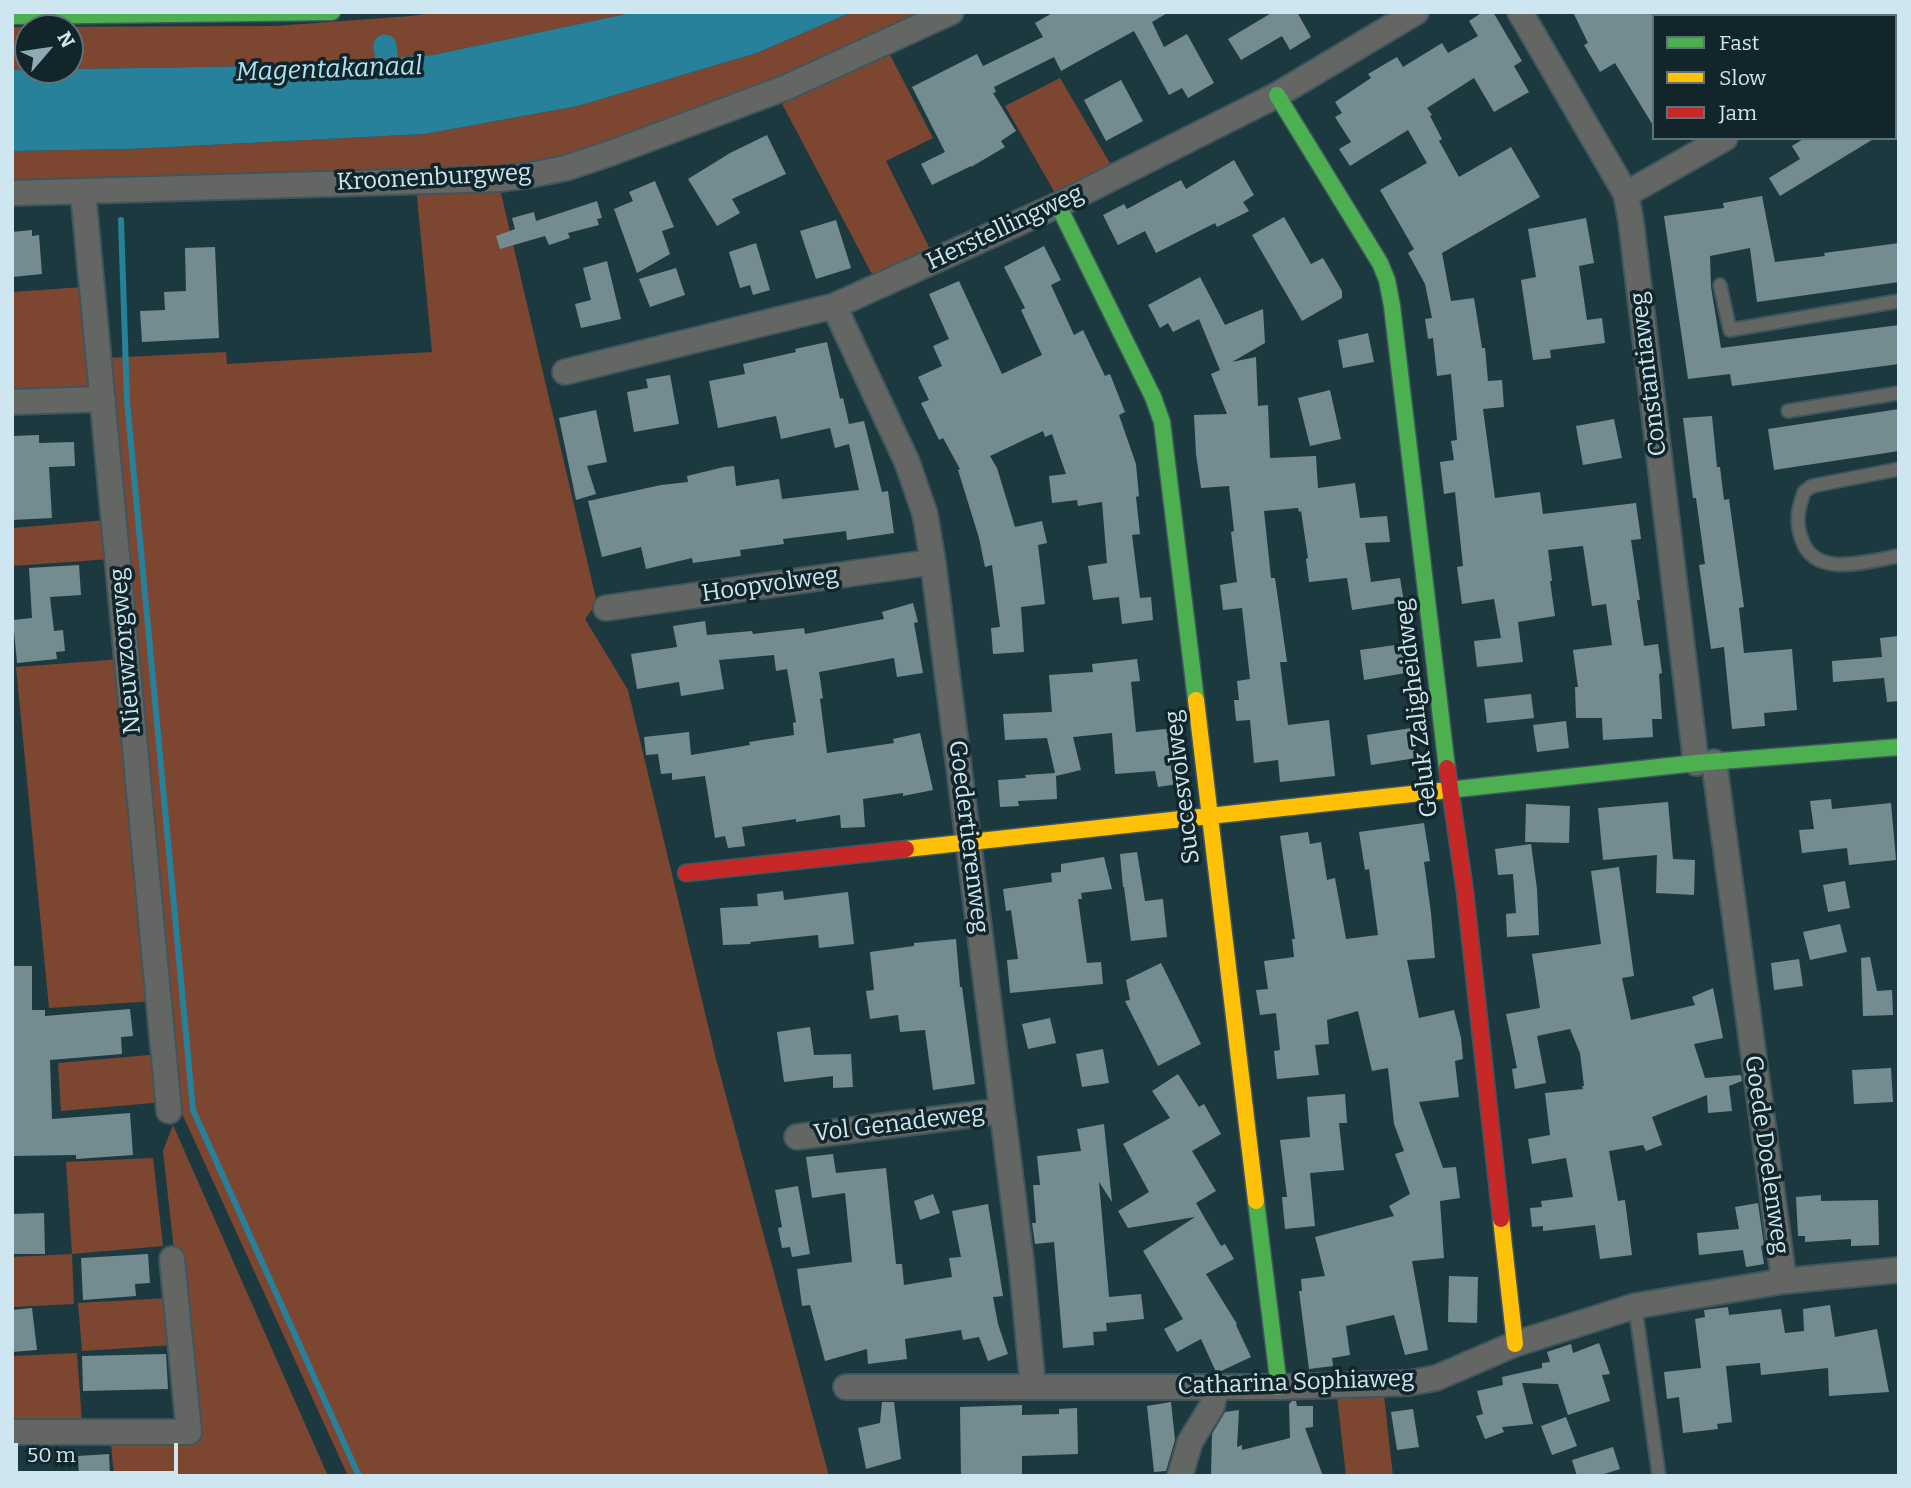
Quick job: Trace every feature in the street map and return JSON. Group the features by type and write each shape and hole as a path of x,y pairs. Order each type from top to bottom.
{"street":[{"path":"12,16 332,12"},
{"name":"Kroonenburgweg","path":"12,193 530,176 566,168 611,153 787,87 951,12"},
{"name":"Herstellingweg","path":"565,372 834,306 1058,205 1277,95 1416,12"},
{"name":"Constantiaweg","path":"1520,12 1626,194 1705,763 1748,1028"},
{"name":"Geluk Zaligheidweg","path":"1277,95 1380,263 1387,280 1392,306 1449,789 1465,892 1515,1344"},
{"path":"1626,194 1721,140"},
{"name":"Nieuwzorgweg","path":"83,192 169,1111"},
{"name":"Succesvolweg","path":"1058,205 1153,397 1162,422 1279,1387"},
{"name":"Goedertierenweg","path":"834,306 907,462 925,514 1021,1260 1033,1387"},
{"path":"12,402 103,399"},
{"name":"Hoopvolweg","path":"606,608 933,562"},
{"path":"686,873 1449,789 1899,747"},
{"name":"Goede Doelenweg","path":"1748,1028 1784,1281"},
{"name":"Vol Genadeweg","path":"797,1137 1001,1111"},
{"path":"12,1432 189,1432 172,1259"},
{"name":"Catharina Sophiaweg","path":"846,1387 1279,1387 1409,1383 1436,1378 1515,1344 1635,1306 1784,1281 1899,1270"},
{"path":"1180,1476 1190,1442 1212,1406 1216,1387"}],"lane":[{"path":"1720,285 1730,330 1899,302"},
{"path":"1788,411 1899,393"},
{"path":"1899,469 1812,486 1804,492 1797,524 1803,544 1812,557 1825,564 1846,564 1899,556"},
{"path":"1635,1306 1659,1476"}],"shaded area":[{"path":"438,12 635,12 433,55 263,66 84,69 84,27 275,26"},
{"path":"852,12 931,12 767,86 581,154 514,170 12,184 12,151 130,149 425,134 578,106 757,53"},
{"path":"14,27 14,70 12,70"},
{"path":"888,51 933,138 886,161 931,251 873,276 779,98"},
{"path":"1060,78 1115,172 1058,198 1005,106"},
{"path":"416,187 500,189 597,603 585,619 628,690 716,1059 829,1476 348,1476 179,1107 106,358 226,352 227,364 432,352"},
{"path":"83,287 94,379 89,388 12,395 12,292"},
{"path":"106,520 111,559 12,566 12,528"},
{"path":"123,659 154,1001 49,1008 16,667"},
{"path":"160,1054 164,1102 61,1111 58,1063"},
{"path":"173,1125 328,1476 114,1476 111,1444 195,1440 163,1151"},
{"path":"153,1158 163,1246 72,1254 66,1162"},
{"path":"72,1254 74,1304 12,1307 12,1257"},
{"path":"170,1298 174,1345 82,1351 78,1303"},
{"path":"77,1353 82,1422 12,1423 12,1356"},
{"path":"1384,1395 1393,1476 1346,1476 1337,1396"}],"water":[{"name":"Magentakanaal","path":"635,12 852,12 757,53 578,106 425,134 130,149 12,151 12,70 14,84 84,84 84,69 263,66 433,55"}],"building":[{"path":"1054,12 1169,12 1152,22 1164,47 1187,34 1214,83 1188,98 1182,88 1169,95 1134,31 1061,71 1054,57 994,87 996,92 993,93 1016,131 1001,141 1005,147 932,185 921,164 945,152 912,87 977,54 983,66 1043,37 1035,23"},
{"path":"1273,12 1297,12 1311,37 1290,50 1282,36 1241,60 1228,39"},
{"path":"1483,12 1493,12 1522,61 1514,66 1529,92 1494,112 1474,78 1427,108 1442,139 1439,141 1459,177 1511,147 1540,197 1442,253 1451,301 1474,298 1482,348 1485,348 1488,381 1502,380 1504,407 1483,409 1495,498 1540,492 1543,514 1636,503 1641,539 1631,540 1644,646 1658,644 1662,673 1659,674 1662,719 1652,719 1653,737 1603,740 1602,718 1576,718 1575,687 1578,687 1573,650 1612,645 1606,604 1592,606 1583,546 1548,550 1555,616 1518,622 1523,662 1477,667 1474,641 1501,638 1494,599 1462,604 1457,567 1463,566 1455,492 1444,494 1440,462 1454,460 1451,441 1457,440 1451,374 1437,376 1433,338 1428,339 1425,319 1432,318 1425,284 1408,253 1414,249 1380,190 1427,163 1408,130 1350,166 1339,149 1351,142 1335,117 1342,113 1335,102 1371,78 1368,74 1397,57 1403,67 1442,43 1448,53 1478,36 1469,21"},
{"path":"1573,12 1654,12 1652,124 1615,63 1600,72 1584,45 1588,43"},
{"path":"1121,80 1143,121 1106,141 1084,100"},
{"path":"767,135 786,174 732,199 740,213 717,226 688,179 730,153"},
{"path":"1802,140 1872,140 1780,196 1769,178 1800,159 1792,146"},
{"path":"1234,160 1254,195 1243,202 1249,211 1217,227 1215,223 1156,253 1145,231 1118,245 1103,215 1124,204 1127,209 1181,180 1186,189"},
{"path":"655,181 674,227 662,231 670,254 637,273 614,209 633,201 629,192"},
{"path":"1762,196 1775,262 1899,243 1899,282 1757,302 1750,248 1710,256 1711,287 1721,348 1899,325 1899,364 1732,386 1730,374 1688,379 1664,216 1724,208 1723,203"},
{"path":"597,201 602,218 597,219 599,225 568,233 570,238 549,245 545,236 500,249 496,236 515,229 512,218 534,212 536,221"},
{"path":"1284,217 1311,264 1323,258 1342,291 1342,298 1302,321 1252,235"},
{"path":"1586,218 1594,263 1579,266 1587,320 1602,318 1605,343 1550,350 1551,358 1533,360 1521,280 1536,277 1528,229"},
{"path":"836,220 851,268 816,279 800,231"},
{"path":"32,230 32,236 39,235 42,274 12,277 12,232"},
{"path":"756,243 770,290 753,295 750,285 740,288 729,252"},
{"path":"1044,246 1061,280 1051,285 1074,335 1083,330 1105,376 1110,374 1125,412 1119,415 1136,464 1139,496 1136,497 1140,534 1132,535 1140,598 1151,597 1153,620 1122,624 1119,597 1093,600 1088,566 1107,563 1102,502 1078,506 1077,500 1052,503 1049,476 1066,474 1052,434 1045,437 1043,431 990,456 997,468 1015,527 1042,521 1047,543 1038,545 1045,604 1021,607 1024,652 993,654 991,628 1000,627 992,565 985,567 958,470 960,469 943,438 939,440 921,403 929,400 918,377 942,366 933,346 949,339 929,294 959,281 1002,374 1042,355 1021,310 1025,308 1004,267"},
{"path":"215,247 219,338 142,342 140,311 165,310 164,292 186,291 185,248"},
{"path":"607,261 621,319 581,328 575,304 591,300 583,268"},
{"path":"676,268 685,295 650,307 639,279"},
{"path":"1200,277 1225,325 1263,309 1265,343 1232,362 1256,357 1258,406 1268,405 1270,458 1316,456 1318,488 1355,483 1360,518 1387,516 1390,542 1365,543 1371,582 1400,578 1404,602 1352,610 1347,578 1309,582 1301,511 1299,512 1298,508 1264,511 1271,578 1275,578 1287,662 1280,662 1288,725 1329,720 1335,776 1280,782 1278,760 1254,763 1250,720 1236,721 1234,700 1239,700 1237,681 1250,679 1242,608 1223,610 1220,585 1237,582 1229,486 1201,488 1194,415 1227,414 1211,374 1220,370 1199,319 1173,332 1168,323 1160,328 1148,305"},
{"path":"1368,333 1374,362 1343,368 1338,340"},
{"path":"827,342 840,399 843,398 849,424 864,421 882,492 888,491 894,533 847,540 846,531 783,539 784,544 740,550 741,556 693,563 692,558 646,569 641,547 602,557 588,501 688,482 687,476 734,466 736,486 779,479 782,499 859,490 849,444 835,448 830,428 781,439 776,416 718,428 709,381 745,374 743,364"},
{"path":"670,375 679,424 634,432 627,392 648,388 646,379"},
{"path":"1330,390 1341,439 1310,446 1298,398"},
{"path":"1899,409 1899,451 1774,470 1768,429"},
{"path":"596,410 607,462 587,466 596,494 576,500 559,418"},
{"path":"1712,416 1717,467 1720,467 1724,500 1729,499 1744,607 1739,608 1744,653 1792,649 1797,710 1764,713 1765,726 1732,729 1724,647 1711,649 1699,565 1705,564 1683,418"},
{"path":"1614,419 1622,458 1583,465 1576,426"},
{"path":"39,435 39,443 74,442 75,466 49,467 52,518 12,520 12,436"},
{"path":"79,565 81,595 50,597 54,631 63,630 65,651 56,652 57,659 17,663 13,620 32,618 29,568"},
{"path":"913,603 918,622 914,623 923,673 897,677 894,658 819,672 823,698 820,699 827,753 894,743 893,739 920,733 933,790 903,796 903,793 863,799 865,827 841,828 840,815 742,827 745,846 728,848 725,836 715,838 705,776 672,780 672,773 661,774 658,754 646,755 644,737 689,732 691,755 794,735 793,723 796,722 787,669 776,671 774,655 719,660 724,689 681,696 679,682 637,689 631,654 677,647 673,626 705,621 707,635 752,631 753,634 804,628 805,634 884,619 882,612"},
{"path":"1899,636 1899,701 1887,702 1884,678 1833,682 1832,661 1882,657 1880,638"},
{"path":"1402,644 1406,673 1364,680 1360,650"},
{"path":"1137,659 1140,681 1131,682 1136,732 1175,728 1184,783 1158,787 1155,771 1115,774 1112,733 1073,737 1081,770 1056,776 1057,799 1018,801 1019,806 1000,807 998,780 1055,773 1047,738 1005,740 1003,714 1052,712 1049,675 1093,672 1092,664"},
{"path":"1531,694 1534,718 1487,723 1484,699"},
{"path":"1566,721 1569,748 1537,752 1533,725"},
{"path":"1411,728 1416,758 1371,765 1367,735"},
{"path":"1831,799 1832,809 1891,803 1896,860 1849,865 1847,848 1802,853 1799,830 1814,829 1810,801"},
{"path":"1668,802 1673,859 1695,860 1694,895 1656,893 1657,855 1603,860 1598,808"},
{"path":"1526,804 1570,806 1569,843 1525,842"},
{"path":"1424,823 1430,861 1424,862 1435,958 1407,960 1419,1018 1454,1010 1463,1059 1455,1061 1459,1097 1419,1102 1443,1168 1456,1167 1460,1198 1440,1201 1444,1258 1412,1261 1428,1350 1405,1355 1394,1315 1346,1326 1350,1355 1332,1358 1333,1366 1309,1369 1299,1291 1302,1291 1301,1279 1325,1276 1315,1237 1394,1216 1389,1206 1410,1194 1395,1154 1404,1151 1394,1124 1388,1068 1372,1071 1358,1011 1327,1020 1329,1044 1315,1045 1319,1075 1277,1079 1274,1051 1280,1050 1276,1013 1260,1015 1256,990 1268,989 1264,961 1294,957 1292,939 1295,939 1280,836 1308,832 1310,844 1321,842 1327,880 1335,878 1346,939 1378,935 1369,869 1365,870 1359,832"},
{"path":"1531,844 1539,935 1507,937 1506,914 1516,913 1513,874 1498,875 1495,849"},
{"path":"1137,852 1145,901 1163,899 1167,937 1131,941 1120,854"},
{"path":"1104,857 1112,889 1081,893 1082,899 1078,899 1087,963 1101,962 1103,984 1010,993 1007,960 1018,959 1011,910 1006,911 1003,889 1052,882 1051,873 1061,872 1061,864"},
{"path":"1619,867 1634,976 1622,978 1631,1020 1695,1005 1692,997 1713,988 1723,1038 1694,1044 1705,1078 1741,1075 1742,1081 1729,1086 1732,1111 1708,1113 1707,1095 1652,1117 1662,1145 1646,1151 1643,1145 1609,1151 1618,1201 1625,1200 1632,1255 1600,1259 1595,1225 1543,1231 1543,1226 1532,1227 1530,1208 1542,1207 1541,1201 1573,1197 1566,1158 1532,1164 1528,1139 1550,1135 1545,1093 1583,1089 1580,1053 1570,1029 1537,1036 1546,1083 1515,1089 1512,1069 1517,1068 1506,1014 1540,1008 1532,954 1601,944 1591,871"},
{"path":"1845,881 1850,908 1828,912 1823,885"},
{"path":"783,891 784,900 848,892 854,944 819,948 818,935 723,945 720,908 758,906 757,894"},
{"path":"1840,924 1847,952 1810,960 1803,932"},
{"path":"956,939 960,987 975,1084 933,1090 925,1030 900,1032 898,1015 870,1019 866,991 874,990 870,952 914,946 914,943"},
{"path":"1870,957 1877,991 1892,990 1893,1015 1863,1016 1861,958"},
{"path":"1799,959 1803,986 1774,990 1771,963"},
{"path":"1161,963 1201,1044 1158,1066 1125,1001 1130,1000 1126,980"},
{"path":"12,966 32,966 32,1010 45,1010 45,1016 130,1009 133,1036 121,1037 122,1054 50,1060 52,1119 130,1113 133,1155 76,1159 76,1155 12,1156"},
{"path":"1050,1018 1056,1043 1028,1049 1022,1024"},
{"path":"810,1027 814,1055 851,1054 853,1087 833,1088 833,1076 784,1082 777,1032"},
{"path":"1103,1049 1109,1083 1082,1087 1076,1054"},
{"path":"1891,1068 1893,1102 1854,1104 1852,1070"},
{"path":"1178,1074 1199,1107 1204,1104 1221,1134 1192,1151 1216,1191 1196,1203 1221,1246 1225,1244 1234,1259 1206,1274 1237,1324 1251,1357 1219,1372 1216,1372 1201,1339 1177,1352 1164,1329 1183,1319 1143,1251 1195,1217 1128,1228 1118,1211 1149,1192 1123,1144 1170,1118 1152,1091"},
{"path":"1345,1094 1347,1123 1339,1123 1344,1170 1310,1173 1315,1226 1285,1229 1282,1197 1287,1197 1280,1140 1310,1137 1307,1097"},
{"path":"1104,1124 1112,1202 1099,1182 1109,1297 1141,1294 1144,1319 1106,1323 1107,1331 1093,1332 1094,1345 1063,1348 1054,1242 1035,1244 1032,1223 1036,1223 1033,1185 1040,1185 1037,1156 1081,1151 1077,1129"},
{"path":"833,1154 836,1173 886,1168 896,1264 902,1264 904,1285 952,1277 949,1258 961,1257 952,1211 988,1204 1003,1296 993,1297 1008,1354 988,1361 979,1337 963,1340 961,1330 905,1339 907,1359 868,1364 867,1349 825,1361 810,1305 802,1306 797,1269 852,1262 845,1193 812,1198 806,1157"},
{"path":"798,1186 810,1254 792,1257 790,1247 782,1248 778,1228 782,1227 775,1190"},
{"path":"933,1194 940,1213 920,1220 914,1201"},
{"path":"1821,1195 1821,1201 1878,1200 1879,1245 1851,1246 1851,1239 1805,1242 1805,1236 1798,1236 1796,1197"},
{"path":"1758,1203 1764,1264 1746,1267 1743,1250 1699,1255 1697,1233 1739,1229 1735,1207"},
{"path":"44,1213 45,1254 12,1254 12,1214"},
{"path":"148,1254 150,1283 135,1284 136,1296 83,1300 81,1258"},
{"path":"1449,1276 1478,1277 1477,1323 1448,1322"},
{"path":"1830,1305 1835,1337 1877,1329 1889,1392 1829,1396 1828,1368 1761,1375 1760,1363 1726,1366 1732,1422 1717,1424 1718,1429 1683,1433 1679,1397 1667,1399 1664,1372 1701,1368 1695,1319 1705,1317 1704,1310 1728,1307 1729,1315 1781,1309 1785,1333 1804,1331 1803,1309"},
{"path":"32,1308 37,1350 12,1352 12,1310"},
{"path":"1599,1343 1610,1374 1602,1375 1610,1401 1568,1415 1558,1384 1522,1383 1533,1424 1502,1427 1504,1432 1485,1439 1476,1416 1483,1414 1477,1391 1503,1385 1502,1377 1542,1368 1542,1363 1550,1362 1547,1352 1571,1344 1573,1353"},
{"path":"166,1354 168,1389 83,1391 82,1356"},
{"path":"1296,1401 1297,1406 1313,1406 1313,1427 1305,1428 1323,1476 1211,1476 1212,1434 1225,1412 1239,1410 1237,1447 1242,1445 1242,1450 1290,1438 1289,1404"},
{"path":"882,1402 894,1402 901,1459 866,1469 858,1428 880,1423"},
{"path":"1171,1402 1175,1440 1166,1471 1154,1472 1147,1406"},
{"path":"1022,1405 1022,1415 1059,1414 1059,1409 1077,1408 1078,1454 1022,1456 1022,1476 961,1476 960,1407"},
{"path":"1413,1409 1419,1447 1397,1450 1391,1412"},
{"path":"1566,1417 1577,1446 1552,1455 1541,1426"},
{"path":"1613,1447 1620,1469 1598,1476 1577,1476 1572,1460"},
{"path":"109,1454 110,1476 79,1476 78,1456"}],"waterway":[{"name":"Magentakanaal","path":"385,46 391,89"},
{"path":"121,220 127,401 193,1110 359,1476"}],"traffic: fast":[{"path":"12,16 332,12"},
{"path":"1277,95 1380,263 1387,280 1447,768"},
{"path":"1058,205 1153,397 1162,422 1196,700"},
{"path":"1439,791 1696,763 1899,747"},
{"path":"1256,1201 1279,1387"}],"traffic: slow":[{"path":"1196,700 1256,1201"},
{"path":"906,849 1439,791"},
{"path":"1501,1219 1515,1344"}],"traffic: jam":[{"path":"1447,768 1465,892 1501,1219"},
{"path":"686,873 906,849"}]}
